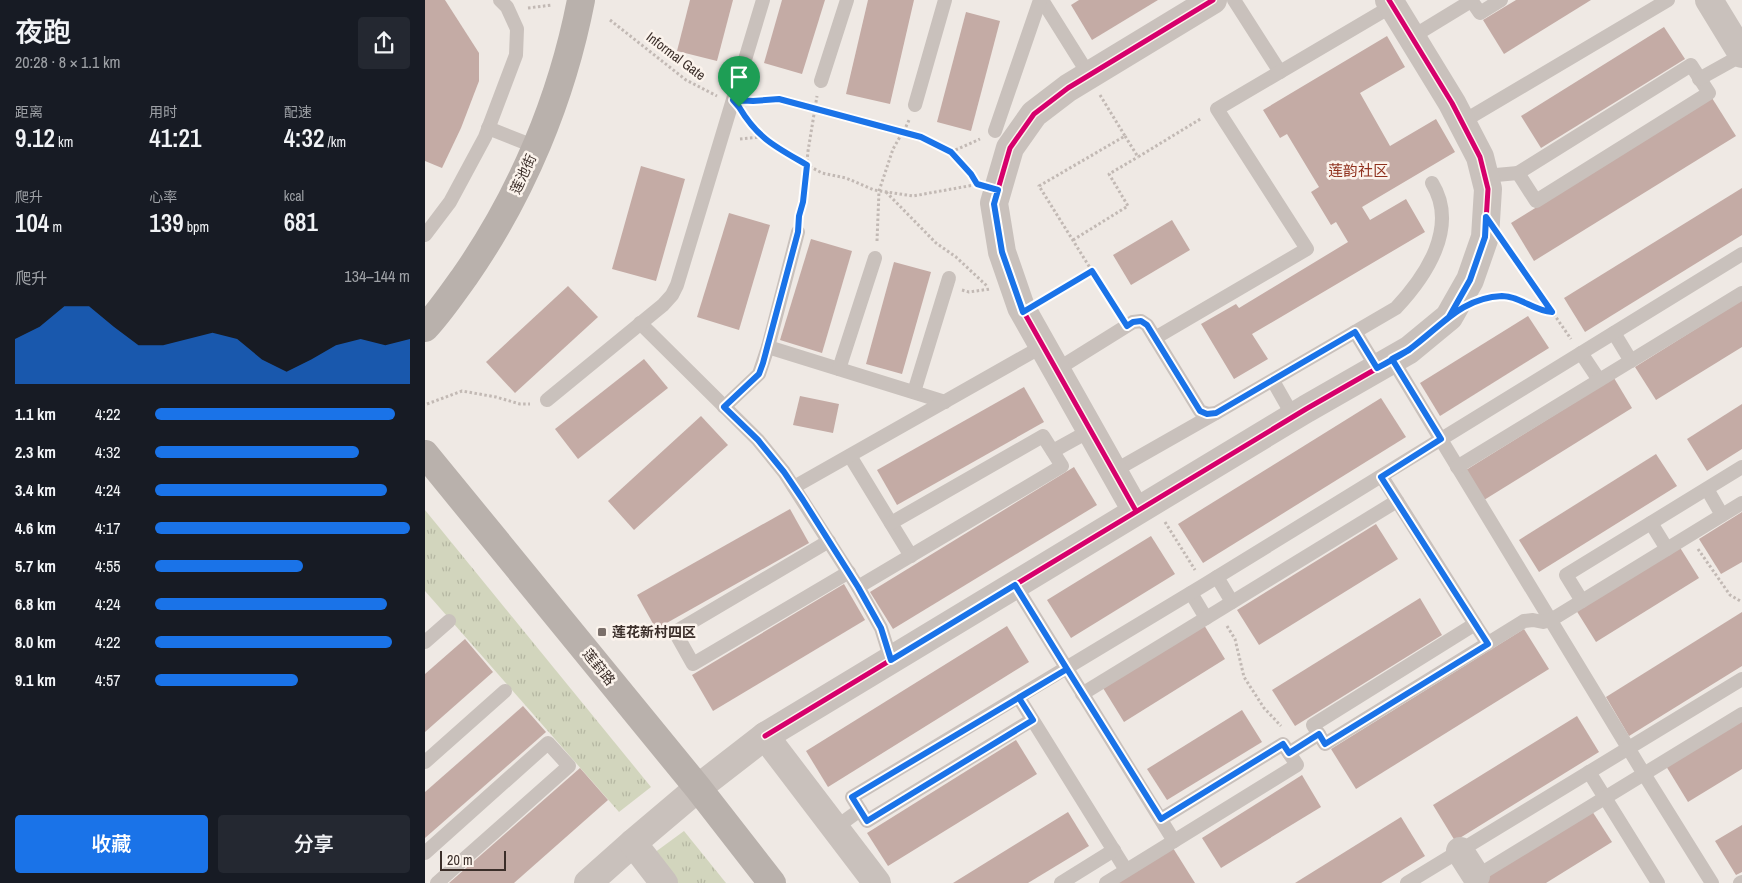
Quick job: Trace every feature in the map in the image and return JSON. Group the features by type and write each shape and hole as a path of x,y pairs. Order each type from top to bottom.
{"main road":[{"name":"莲池街","path":"425,328 438,314 486,246 520,183 544,127 562,74 581,0"},
{"name":"莲葑路","path":"425,454 698,788 771,883"}],"street":[{"path":"1144,506 1114,471 1043,346 1009,296 994,204 1011,148 1034,114 1067,88 1213,0"},
{"path":"1709,0 1742,54"},
{"path":"588,883 698,788 765,736 1293,416 1409,350 1449,317 1470,280 1485,237 1488,188 1480,157 1462,122 1390,3"},
{"path":"765,736 877,883"},
{"path":"633,843 664,883"},
{"path":"1460,851 1470,879"}],"lane":[{"path":"547,400 663,305 672,295 677,285 763,0"},
{"path":"821,81 847,0"},
{"path":"915,105 945,0"},
{"path":"1041,0 1089,75"},
{"path":"995,131 1041,0"},
{"path":"1234,0 1280,72"},
{"path":"1412,37 1471,0 1480,13 1501,0"},
{"path":"1462,122 1668,0"},
{"path":"1155,338 1307,249 1217,109 1390,3"},
{"path":"425,235 450,202 485,137 516,55 517,28 505,6"},
{"path":"1699,79 1742,54"},
{"path":"1485,176 1518,173 1691,65 1709,93 1535,201 1518,173"},
{"path":"488,128 536,147"},
{"path":"1114,471 1396,308 1414,289 1423,275 1434,253 1443,226 1442,211 1437,191 1432,183"},
{"path":"724,407 759,374 768,347 798,232"},
{"path":"1033,720 867,821 852,797 1067,669 1742,254"},
{"path":"839,369 875,258"},
{"path":"915,392 948,281"},
{"path":"1457,466 1742,293"},
{"path":"1056,370 1133,322 1141,321 1147,325 1200,411 1207,414 1216,413"},
{"path":"640,323 758,440 794,487 849,572 881,628 891,660"},
{"path":"1355,332 1384,364 1441,439 1712,883"},
{"path":"1614,333 1631,361"},
{"path":"794,487 1043,346"},
{"path":"768,347 945,402"},
{"path":"1581,353 1599,380"},
{"path":"1273,380 1293,416"},
{"path":"1053,451 1091,430"},
{"path":"858,587 1061,466 1043,436 891,523"},
{"path":"850,456 911,556"},
{"path":"1582,601 1566,575 1742,467"},
{"path":"1381,477 1488,644"},
{"path":"1707,489 1723,515"},
{"path":"1082,694 1397,501"},
{"path":"1475,624 1313,725 1325,744 1524,621 1543,622 1551,620 1742,503"},
{"path":"1651,522 1667,549"},
{"path":"829,541 675,632 693,664 849,572"},
{"path":"1217,577 1232,602"},
{"path":"1015,585 1174,841"},
{"path":"1191,593 1212,614"},
{"path":"425,642 449,620"},
{"path":"1407,883 1742,679"},
{"path":"425,762 505,691"},
{"path":"1019,698 1127,870"},
{"path":"1470,879 1742,714"},
{"path":"1295,749 1319,734"},
{"path":"425,853 548,743 569,766 437,883"},
{"path":"1161,819 1283,744 1295,749"},
{"path":"1106,883 1297,765 1295,749"},
{"path":"1589,772 1657,883"},
{"path":"835,828 860,810"},
{"path":"1061,883 1114,850"}],"path":[{"path":"505,6 552,5"},
{"path":"1089,75 1138,157"},
{"path":"798,232 799,216 803,202 807,150 821,81"},
{"path":"733,100 752,127 762,137 807,165 822,173 846,178 885,192 913,196 977,184 971,174 951,152 976,141 987,133 995,131"},
{"path":"875,258 879,190 893,149 901,134 905,132 915,105"},
{"path":"1073,240 1129,206 1109,174 1217,109"},
{"path":"1125,136 1039,186 1127,326"},
{"path":"885,192 936,242 983,284 1009,296"},
{"path":"1486,217 1581,353"},
{"path":"948,281 969,292 1009,296 1092,271"},
{"path":"1484,299 1503,296 1523,302 1543,312 1552,312"},
{"path":"427,404 462,391 496,396 520,404 537,404 547,400"},
{"path":"1144,506 1204,585"},
{"path":"1689,535 1730,595 1742,602"},
{"path":"1212,614 1235,639 1244,677 1264,708 1295,749"}],"green space":[{"path":"425,510 651,787 619,812 425,591"},
{"path":"684,831 726,883 676,883 654,853"}],"building":[{"path":"425,0 445,0 479,53 479,81 461,128 442,168 425,161"},
{"path":"690,0 733,0 717,61 677,51"},
{"path":"782,0 825,0 802,74 764,63"},
{"path":"868,0 914,0 890,104 846,94"},
{"path":"1079,0 1158,0 1092,40 1071,5"},
{"path":"1516,0 1591,0 1504,54 1483,20"},
{"path":"966,12 1000,21 971,131 937,122"},
{"path":"1664,27 1685,59 1541,148 1521,116"},
{"path":"1387,36 1405,67 1360,93 1390,146 1436,119 1455,152 1362,207 1370,220 1406,199 1425,232 1252,334 1268,359 1234,379 1201,324 1236,304 1239,308 1348,242 1336,222 1331,225 1311,192 1319,187 1287,134 1280,138 1263,110"},
{"path":"1712,98 1736,136 1534,261 1511,223"},
{"path":"641,166 685,179 656,281 612,269"},
{"path":"1742,188 1742,235 1585,332 1564,298"},
{"path":"729,213 770,225 739,330 697,317"},
{"path":"1172,220 1190,250 1131,285 1113,255"},
{"path":"811,239 852,251 822,353 780,340"},
{"path":"894,262 931,272 902,374 866,364"},
{"path":"568,286 598,317 515,393 486,362"},
{"path":"1742,300 1742,347 1656,400 1635,367"},
{"path":"1528,316 1549,348 1440,416 1420,383"},
{"path":"644,359 668,388 578,459 555,429"},
{"path":"1614,378 1632,408 1484,500 1466,470"},
{"path":"1024,387 1044,422 897,505 877,470"},
{"path":"800,396 839,404 833,433 793,425"},
{"path":"1381,398 1406,437 1203,563 1178,524"},
{"path":"1742,404 1742,449 1707,471 1687,439"},
{"path":"701,416 728,445 634,530 608,501"},
{"path":"1656,454 1677,486 1539,572 1519,540"},
{"path":"1074,467 1097,505 893,629 870,592"},
{"path":"790,509 809,543 656,629 637,595"},
{"path":"1742,512 1742,562 1721,574 1699,539"},
{"path":"1376,524 1398,559 1259,645 1237,610"},
{"path":"1151,536 1175,574 1071,638 1047,600"},
{"path":"1679,546 1699,578 1596,642 1576,610"},
{"path":"844,584 865,620 713,711 692,675"},
{"path":"1420,598 1442,635 1295,726 1272,690"},
{"path":"1742,612 1742,666 1629,736 1606,697"},
{"path":"1204,625 1225,659 1124,722 1103,688"},
{"path":"1007,626 1029,662 828,787 806,751"},
{"path":"1524,629 1549,669 1356,789 1331,749"},
{"path":"465,639 493,672 425,732 425,674"},
{"path":"523,706 546,732 425,838 425,792"},
{"path":"1242,710 1262,742 1167,800 1147,769"},
{"path":"1577,716 1599,752 1455,841 1433,805"},
{"path":"1742,719 1742,769 1688,802 1666,766"},
{"path":"1016,740 1037,774 888,866 867,833"},
{"path":"580,768 608,800 514,883 449,883"},
{"path":"1302,775 1321,807 1221,868 1202,838"},
{"path":"1592,811 1612,842 1546,883 1476,883"},
{"path":"1068,812 1089,846 1028,883 953,883"},
{"path":"1401,817 1425,856 1381,883 1295,883"},
{"path":"1742,825 1742,872 1736,875 1715,841"},
{"path":"1173,848 1195,883 1117,883"}],"cycle path":[{"path":"1136,511 1021,307 1002,252 994,203 1010,148 1034,114 1068,88 1213,0"},
{"path":"765,736 1306,409 1409,350 1449,317 1470,280 1485,237 1488,189 1480,157 1452,103 1389,0"}],"place":[{"name":"莲花新村四区","path":"602,632"}],"district":[{"name":"莲韵社区","path":"1358,170"}],"route":[{"path":"739,107 733,100 779,99 905,132 933,142 951,152 971,174 977,184 998,190 994,204 1002,252 1023,312 1092,271 1127,326 1133,322 1141,321 1147,325 1200,411 1207,414 1216,413 1355,332 1377,368 1392,359 1409,350 1449,317 1457,310 1484,299 1503,296 1523,302 1543,312 1552,312 1486,217 1485,237 1470,280 1449,317 1409,350 1392,359 1441,439 1381,477 1488,644 1325,744 1319,734 1289,753 1283,744 1161,819 1067,669 852,797 867,821 1033,720 1019,698 1067,669 1015,585 891,660 881,628 858,587 803,500 784,472 758,440 724,407 759,374 763,363 798,232 807,165 769,143 752,127 739,107"}]}
